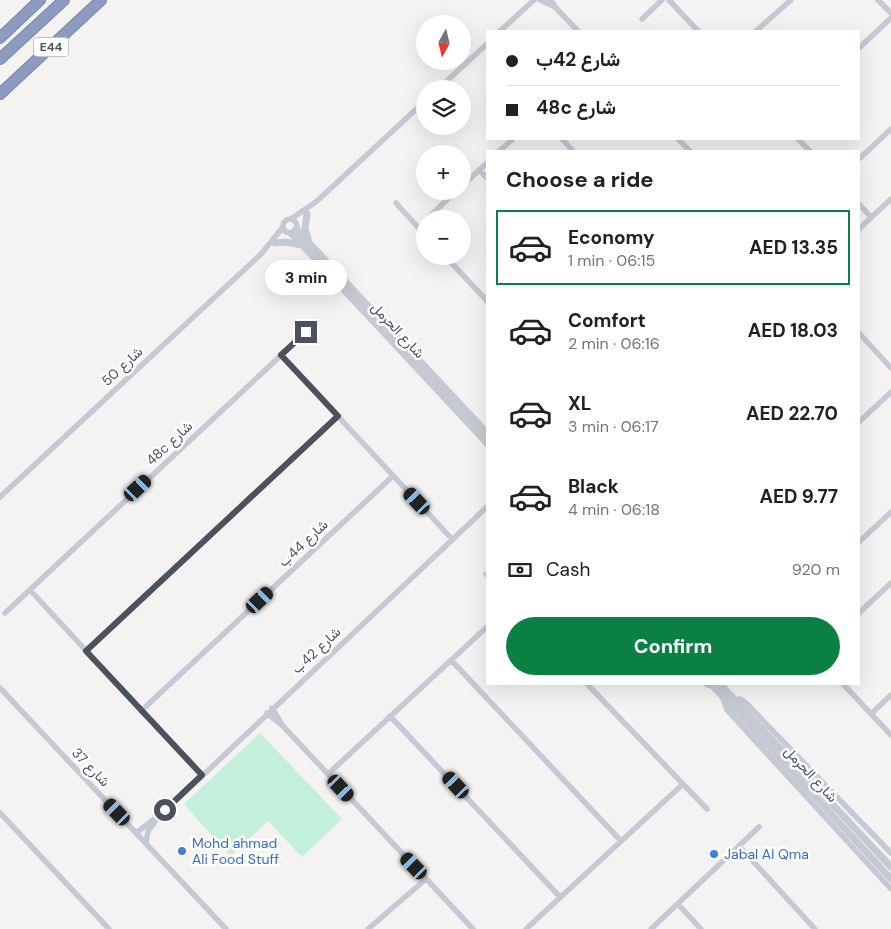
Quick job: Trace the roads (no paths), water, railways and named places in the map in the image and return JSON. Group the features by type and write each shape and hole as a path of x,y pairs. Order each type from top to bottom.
{"highway":[{"path":"0,38 40,0"},
{"name":"E44","path":"0,59 64,0"},
{"name":"E44","path":"0,94 101,0"}],"street":[{"path":"501,30 534,0"},
{"path":"540,0 555,7"},
{"path":"551,0 555,7 577,30"},
{"path":"642,19 662,0"},
{"path":"669,0 697,30"},
{"path":"757,30 791,0"},
{"path":"878,0 891,13"},
{"path":"860,47 891,18"},
{"path":"448,80 486,45"},
{"path":"316,201 416,109"},
{"path":"860,159 891,129"},
{"path":"501,150 512,140"},
{"path":"563,140 572,150"},
{"path":"679,140 689,150"},
{"path":"799,140 809,150"},
{"path":"471,178 486,164"},
{"path":"479,170 486,177"},
{"path":"860,228 891,199"},
{"path":"436,210 447,200"},
{"name":"شارع 50","path":"0,497 261,254 293,230 316,201"},
{"name":"شارع 50","path":"261,254 283,227 286,220 291,219 316,201"},
{"path":"396,203 416,225"},
{"path":"860,205 871,217"},
{"path":"275,244 286,242 305,244 306,214"},
{"path":"283,227 293,230 294,221 291,219"},
{"name":"شارع الحرمل","path":"293,230 486,442"},
{"name":"شارع الحرمل","path":"305,244 486,432"},
{"path":"453,265 486,300"},
{"name":"48c شارع","path":"5,613 306,332"},
{"path":"860,334 891,368"},
{"path":"281,355 452,539"},
{"path":"860,421 891,392"},
{"path":"86,651 338,416"},
{"name":"شارع 44ب","path":"142,711 393,476"},
{"name":"شارع 42ب","path":"136,833 161,814 486,508"},
{"path":"860,541 891,512"},
{"path":"860,612 891,583"},
{"path":"30,590 202,775"},
{"path":"328,774 486,628"},
{"path":"451,660 621,841"},
{"path":"589,685 707,808"},
{"name":"شارع الحرمل","path":"715,685 891,879"},
{"path":"727,685 727,710 891,889"},
{"path":"844,685 891,735"},
{"name":"شارع 37","path":"0,688 226,929"},
{"name":"شارع الحرمل","path":"726,695 735,700 891,867"},
{"path":"871,714 891,695"},
{"path":"735,700 740,699 745,702 891,853"},
{"path":"270,711 473,929"},
{"path":"390,716 560,897"},
{"path":"526,929 683,784"},
{"path":"830,791 831,802"},
{"path":"0,813 109,929"},
{"name":"شارع 42ب","path":"146,843 148,832 161,814"},
{"path":"651,929 759,827"},
{"path":"738,846 815,929"},
{"path":"368,929 424,877"},
{"path":"678,904 701,929"}],"place":[{"name":"Mohd ahmad Ali Food Stuff","path":"182,851"},
{"name":"Jabal Al Qma","path":"714,854"}]}
